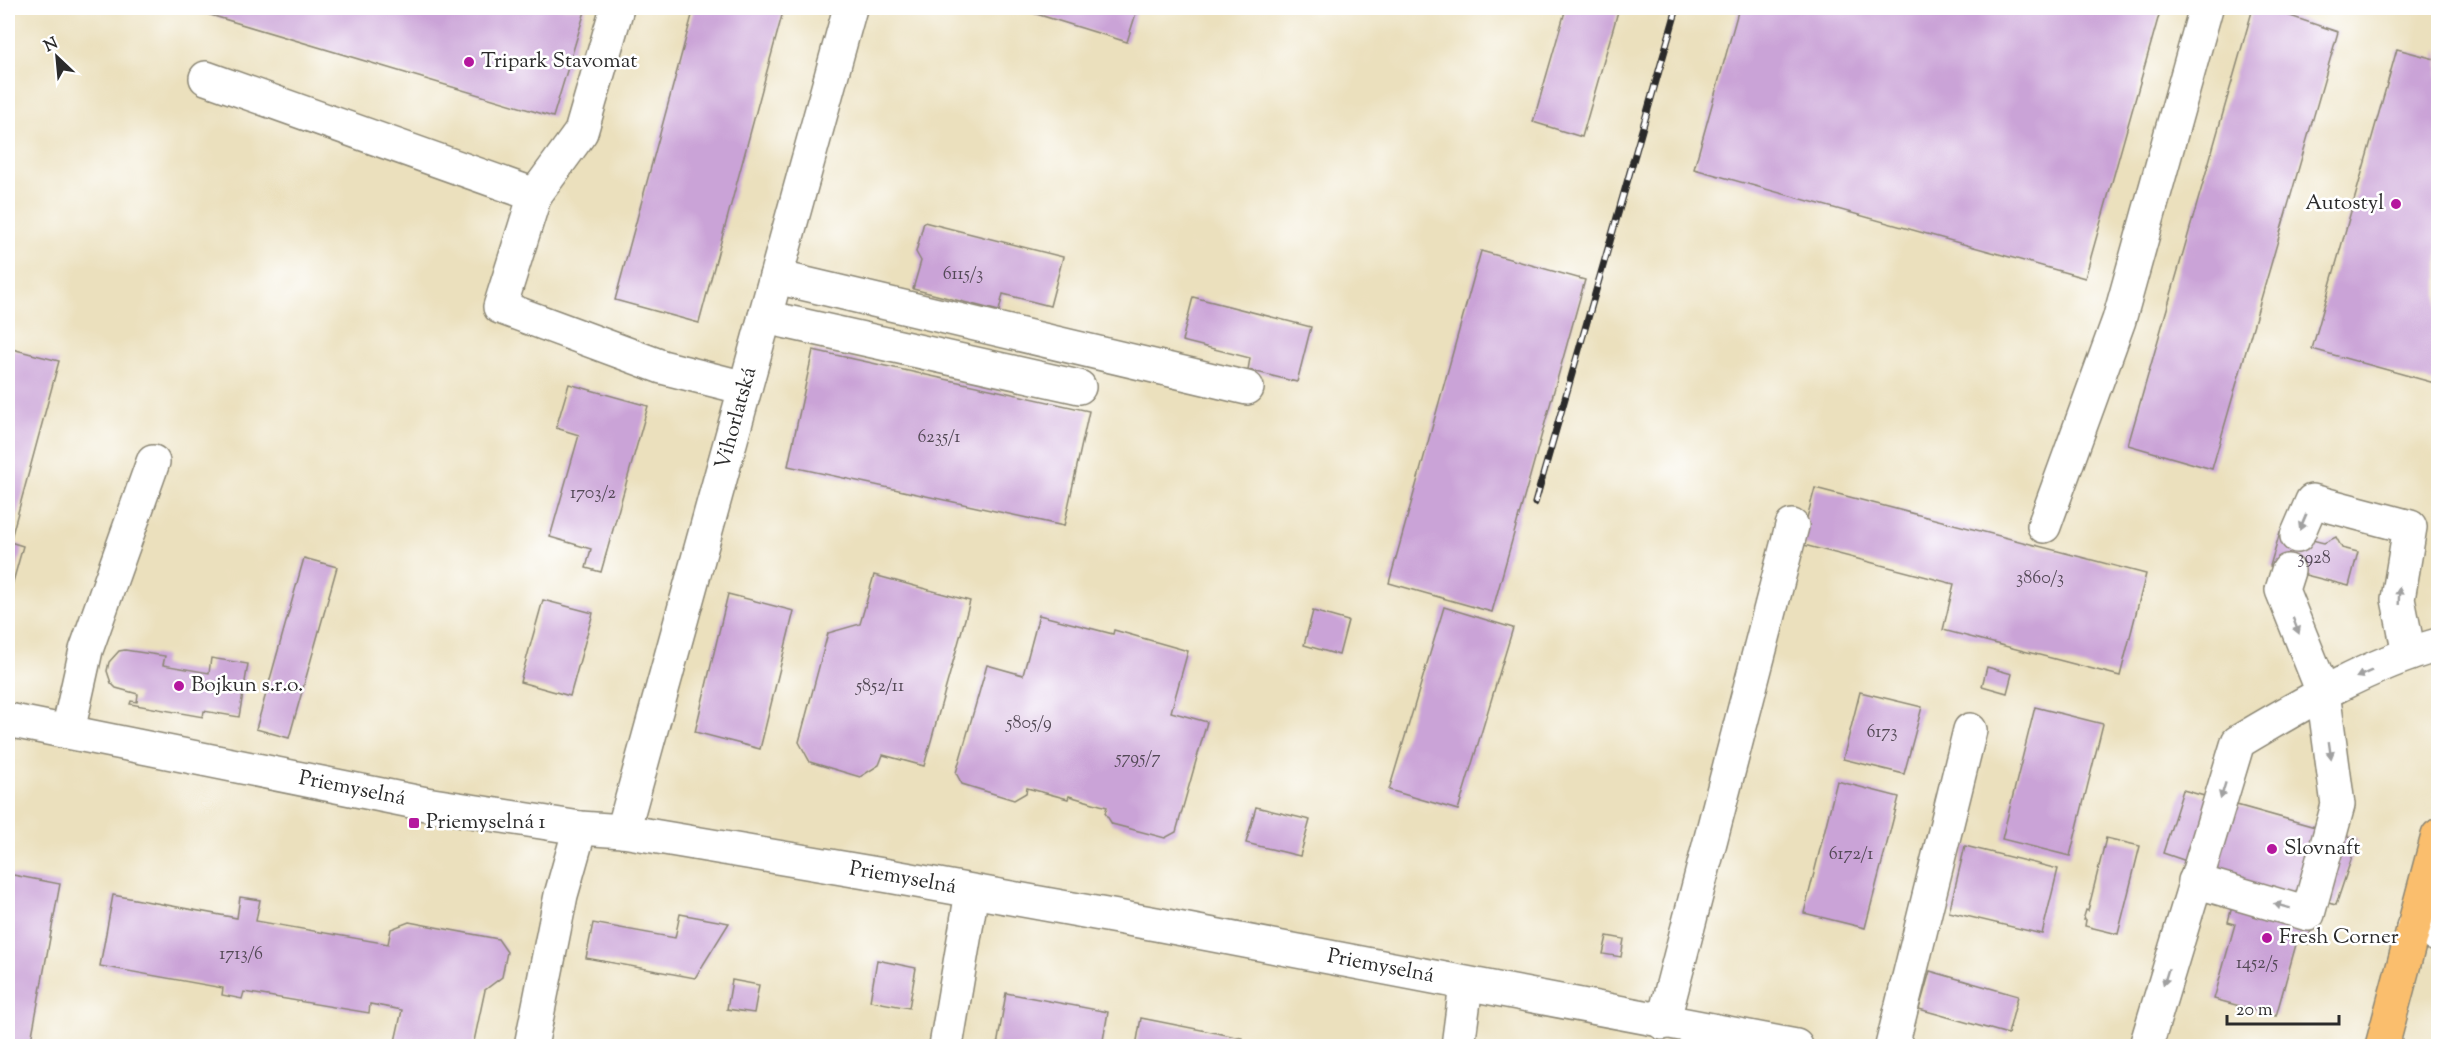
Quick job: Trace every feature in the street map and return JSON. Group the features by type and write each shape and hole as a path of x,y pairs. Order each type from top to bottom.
{"main road":[{"path":"2382,1047 2426,931 2439,836"}],"street":[{"path":"617,8 581,132 535,195 500,307 662,367 745,388"},
{"name":"Vihorlatská","path":"623,831 850,8"},
{"path":"2044,526 2119,320 2206,8"},
{"path":"206,78 535,195"},
{"path":"776,277 1246,388"},
{"path":"765,317 1079,387"},
{"path":"68,731 86,650 153,462"},
{"path":"2146,1047 2238,742 2323,692 2424,649 2397,599 2410,527 2312,501 2296,536"},
{"path":"1663,1023 1792,526"},
{"path":"2194,882 2308,914 2338,805 2323,692 2282,590 2288,571"},
{"name":"Priemyselná","path":"8,720 426,804 580,828 623,831 1156,924 1796,1047"},
{"path":"1892,1047 1970,730"},
{"path":"531,1047 561,895 580,828"},
{"path":"946,1047 972,892"},
{"path":"1458,1047 1467,985"}],"building":[{"name":"Tripark Stavomat","path":"187,8 586,8 553,117"},
{"path":"694,8 784,8 699,323 615,300"},
{"path":"1017,8 1130,8 1137,10 1127,42"},
{"path":"1566,8 1619,8 1582,137 1533,122"},
{"path":"1739,8 2161,8 2085,278 1694,169"},
{"path":"2253,8 2266,8 2338,32 2212,469 2128,445"},
{"name":"Autostyl","path":"2397,49 2435,59 2438,49 2438,384 2312,349"},
{"path":"924,222 1063,257 1050,306 1003,294 999,311 913,289 921,261 916,252"},
{"path":"1481,251 1585,280 1492,612 1389,583"},
{"path":"1193,297 1311,327 1297,382 1248,370 1250,358 1182,341"},
{"path":"8,348 59,361 10,542 23,546 8,600"},
{"path":"813,350 1089,411 1064,526 788,466"},
{"path":"569,384 648,406 601,572 586,568 591,549 550,537 579,435 556,428"},
{"path":"1815,488 2146,574 2120,676 1943,630 1954,584 1800,544"},
{"path":"2280,532 2324,543 2336,537 2342,548 2358,552 2349,586 2270,566"},
{"path":"304,558 337,567 289,738 256,729"},
{"path":"874,575 970,601 924,766 883,755 879,765 860,777 810,762 799,742 828,633 860,624"},
{"path":"728,594 794,611 760,749 695,732"},
{"path":"543,600 593,613 570,696 520,682"},
{"path":"1444,607 1513,628 1458,810 1389,790"},
{"path":"1313,611 1348,621 1339,655 1304,645"},
{"path":"1039,615 1113,634 1114,630 1188,651 1171,712 1207,722 1176,832 1165,838 1112,824 1105,813 1107,807 1069,796 1068,799 1027,788 1026,793 1014,800 962,784 956,773 987,665 1023,675"},
{"name":"Bojkun s.r.o.","path":"119,651 165,656 163,665 209,673 211,658 248,664 239,717 204,711 203,717 130,704 131,701 137,702 138,694 116,688 111,683 107,671 109,662"},
{"path":"1987,667 2012,674 2007,693 1982,686"},
{"path":"1860,692 1922,707 1904,774 1843,759"},
{"path":"2035,707 2103,724 2070,856 2002,839"},
{"path":"1837,781 1899,797 1865,928 1804,913"},
{"path":"2183,790 2358,839 2336,905 2317,900 2308,944 2297,941 2276,1016 2214,999 2235,924 2228,922 2239,879 2163,853"},
{"path":"1256,807 1310,820 1300,856 1246,843"},
{"path":"2106,838 2140,846 2118,934 2085,926 2086,920 2083,920 2086,910 2088,911"},
{"path":"1965,846 2058,869 2042,934 1949,912"},
{"path":"8,874 60,884 30,1046 8,1046"},
{"path":"113,895 237,918 240,897 260,900 256,921 388,944 391,929 409,922 498,939 507,952 502,977 485,990 473,1046 394,1046 402,1010 370,1004 369,1013 244,992 242,999 222,995 223,988 100,966"},
{"path":"680,914 729,923 695,978 586,958 593,923 675,938"},
{"path":"1607,936 1624,939 1621,957 1603,954"},
{"path":"877,960 916,968 909,1008 870,1001"},
{"path":"1930,971 2018,996 2008,1034 1919,1009"},
{"path":"732,980 759,985 754,1013 727,1009"},
{"path":"1006,993 1108,1012 1102,1046 997,1046"},
{"path":"1141,1018 1242,1038 1241,1046 1136,1046"}],"railway":[{"path":"1535,503 1677,8"}],"place":[{"name":"Tripark Stavomat","path":"469,62"},
{"name":"Autostyl","path":"2396,204"},
{"name":"Bojkun s.r.o.","path":"179,686"},
{"name":"Priemyselná 1","path":"414,823"},
{"name":"Slovnaft","path":"2272,849"},
{"name":"Fresh Corner","path":"2267,938"}]}
